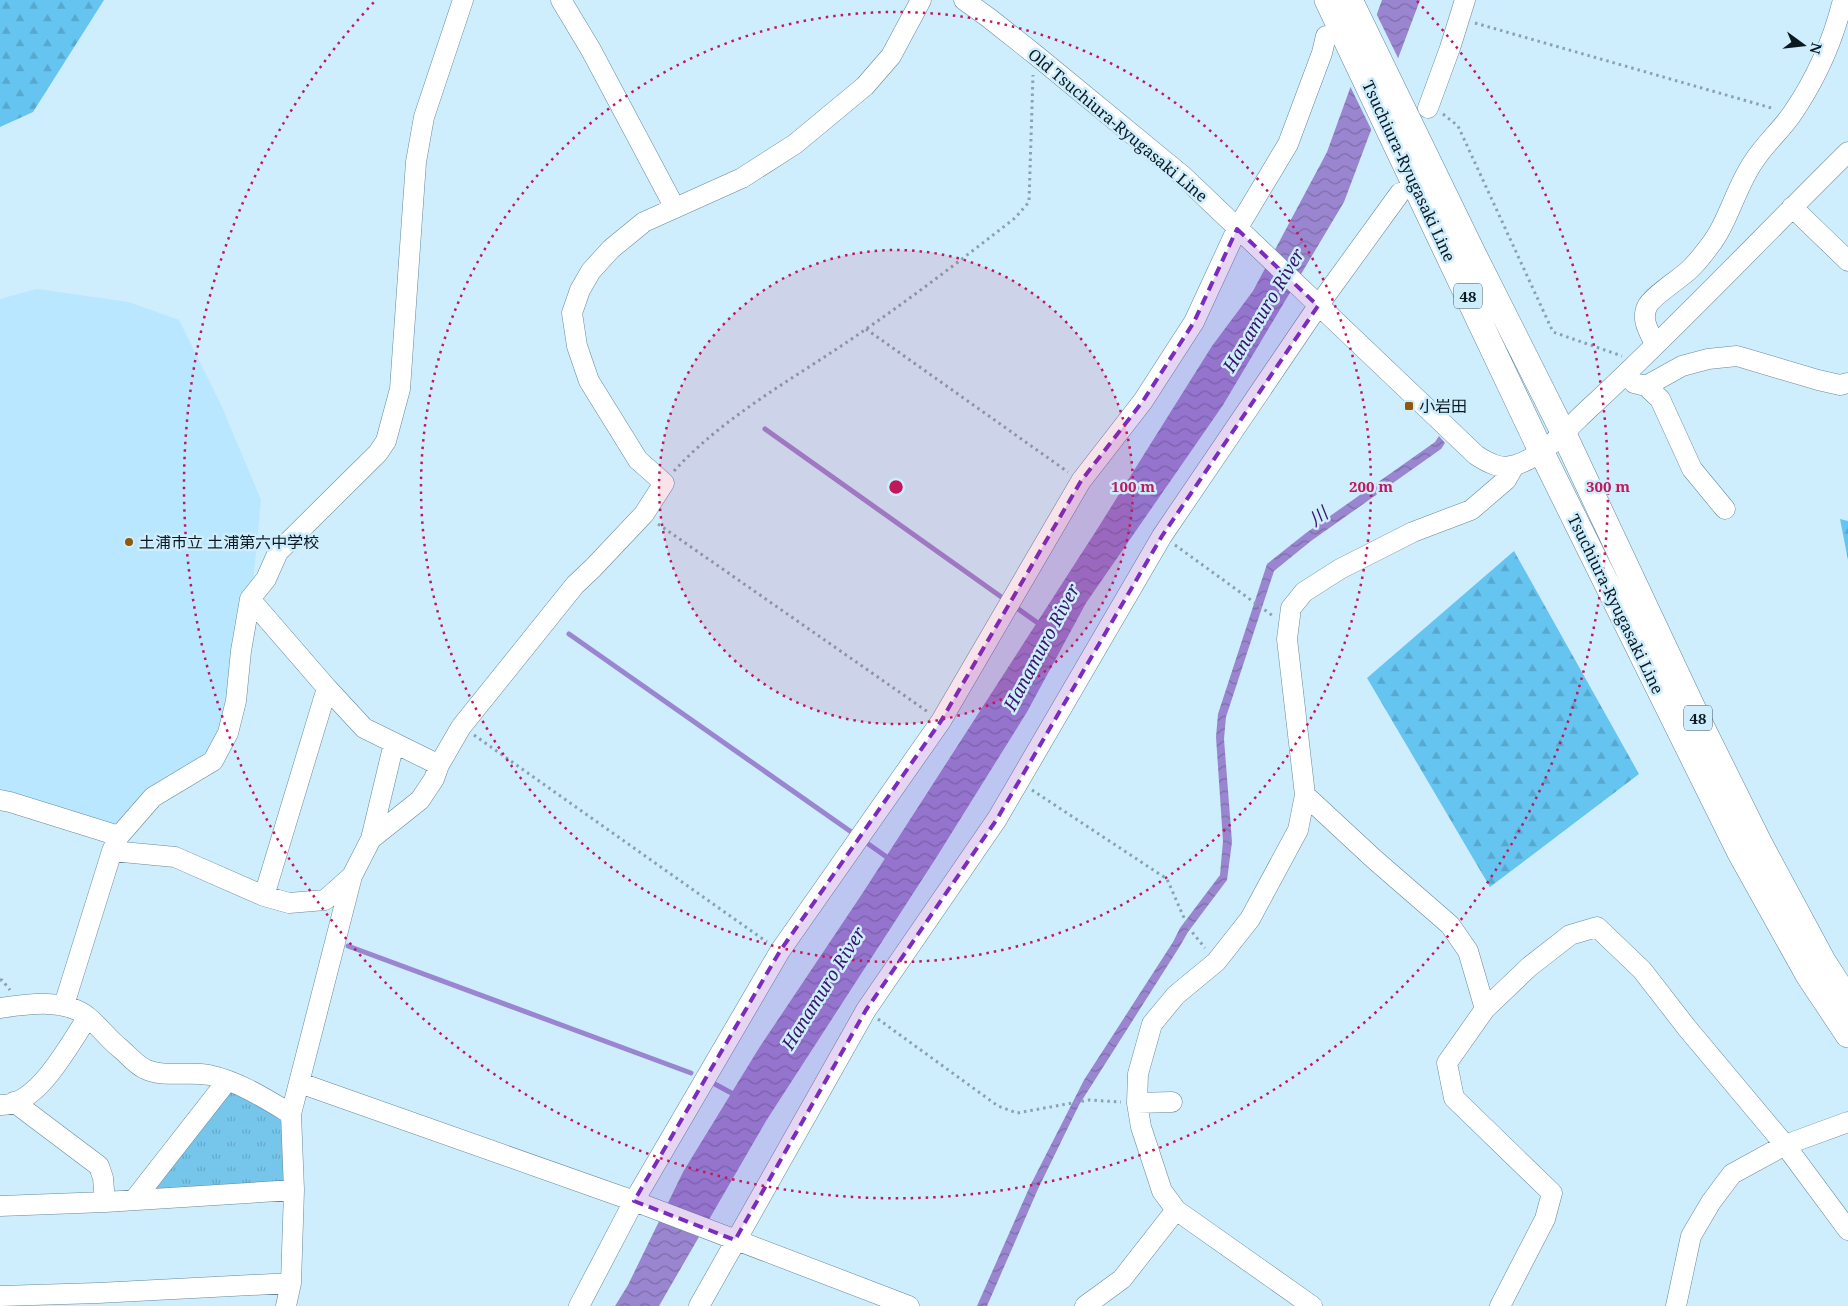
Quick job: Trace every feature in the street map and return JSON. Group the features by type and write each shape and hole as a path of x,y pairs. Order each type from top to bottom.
{"main road":[{"name":"Tsuchiura-Ryugasaki Line","path":"1327,0 1333,31 1394,139 1542,453 1740,853 1808,975 1848,1035"},
{"name":"Tsuchiura-Ryugasaki Line","path":"1350,0 1420,107 1472,253 1563,432 1700,723 1760,844 1823,961 1848,1000"}],"street":[{"path":"64,1005 115,844 153,797 213,761 228,733 236,701 240,651 250,599 266,579 278,552 378,452 386,441 400,389 416,162 424,117 463,0"},
{"path":"561,0 675,208"},
{"path":"371,839 420,800 434,779 439,765 461,727 575,585 644,514 664,483 638,460 589,381 577,346 572,312 580,290 591,272 611,249 644,222 742,178 788,149 865,86 891,56 921,0"},
{"name":"Old Tsuchiura-Ryugasaki Line","path":"964,0 1037,56 1183,176 1476,455 1488,463 1500,467 1514,466"},
{"path":"1655,344 1645,323 1648,304 1690,269 1709,246 1728,215 1739,186 1754,160 1775,137 1792,114 1815,77 1832,39 1844,0"},
{"path":"1420,107 1450,48 1462,9"},
{"path":"579,1306 634,1200 780,951 941,721 1081,481 1143,401 1194,322 1288,144 1322,53 1333,31"},
{"path":"1312,1306 1176,1210 1162,1191 1141,1127 1137,1102 1138,1074 1152,1024 1176,995 1216,962 1250,919 1298,830 1305,795 1287,639 1291,608 1304,592 1340,569 1413,532 1471,510 1506,480 1514,466 1542,453 1620,379 1848,152"},
{"path":"698,1306 866,1010 997,819 1162,536 1314,302 1400,193"},
{"path":"1792,207 1848,261"},
{"path":"1646,386 1682,366 1708,359 1737,356 1818,380 1840,385 1848,383"},
{"path":"1620,379 1646,386 1660,399 1692,469 1724,509"},
{"path":"250,599 326,688 364,728 439,765"},
{"path":"264,896 326,688"},
{"path":"286,1306 291,1283 294,1190 291,1114 352,876 371,839 394,743"},
{"path":"1305,795 1374,859 1450,925 1468,951 1486,1009"},
{"path":"0,800 10,802 115,844 175,858 264,896 289,903 325,900 352,876"},
{"path":"1500,1306 1545,1219 1552,1193 1454,1098 1447,1063 1486,1009 1529,967 1570,935 1597,927 1642,970 1687,1028 1784,1144 1848,1230"},
{"path":"0,1008 22,1005 64,1005 88,1017 111,1042 144,1068 163,1073 208,1075 226,1080 268,1100 291,1114"},
{"path":"7,1103 26,1097 42,1084 88,1017"},
{"path":"134,1200 226,1080"},
{"path":"300,1083 634,1200 909,1306"},
{"path":"1137,1102 1172,1102"},
{"path":"7,1103 99,1166 103,1178 105,1202"},
{"path":"1676,1306 1691,1236 1711,1202 1732,1174 1784,1144 1848,1122"},
{"path":"0,1206 105,1202 294,1190"},
{"path":"1085,1306 1122,1280 1176,1210"},
{"path":"0,1296 99,1299 291,1283"}],"path":[{"path":"1462,9 1792,114"},
{"path":"664,483 686,459 737,414 866,330 1016,218 1029,202 1031,82 1037,56"},
{"path":"1420,107 1458,126 1553,332 1637,362"},
{"path":"866,330 1081,481"},
{"path":"644,514 941,721"},
{"path":"1162,536 1289,627"},
{"path":"461,727 780,951"},
{"path":"1019,781 1167,879 1188,927 1216,962"},
{"path":"866,1010 998,1106 1018,1113 1088,1100 1137,1102"}],"highlighted area":[{"path":"1237,229 1318,306 1162,536 997,819 866,1010 735,1240 634,1201 780,951 941,721 1081,481 1143,401 1194,322"}],"shaded area":[{"name":"土浦市立 土浦第六中学校","path":"37,289 128,302 179,320 222,407 261,500 253,583 228,733 128,829 0,795 0,299"}],"green space":[{"path":"0,0 104,0 33,112 0,127"},
{"path":"1840,519 1848,521 1848,560"},
{"path":"1514,551 1639,774 1490,887 1367,678"},
{"path":"227,1081 291,1114 294,1190 134,1200"}],"water":[{"name":"Hanamuro River","path":"1382,0 1420,0 1344,202 1223,405 1086,603 1027,712 936,858 766,1121 659,1306 615,1306 628,1285 683,1172 759,1048 862,894 1096,531 1212,346 1253,291 1327,152"},
{"path":"1439,436 1445,443 1441,449 1311,541 1274,571 1226,717 1224,739 1232,842 1227,880 1188,932 1079,1105 1038,1189 987,1306 977,1306 1030,1186 1084,1080 1173,942 1180,928 1220,875 1223,841 1216,737 1218,714 1267,564 1306,533 1435,442"}],"pier":[{"path":"1375,11 1400,62 1373,133 1349,84"}],"waterway":[{"path":"765,429 1007,601"},
{"name":"Hanamuro River","path":"1014,606 1042,626"},
{"path":"569,634 857,836"},
{"path":"864,841 891,860"},
{"path":"348,946 691,1073"},
{"path":"711,1082 737,1096"}],"place":[{"name":"小岩田","path":"1409,406"},
{"name":"土浦市立 土浦第六中学校","path":"129,542"}],"water label":[{"name":"川","path":"1318,516"}]}
